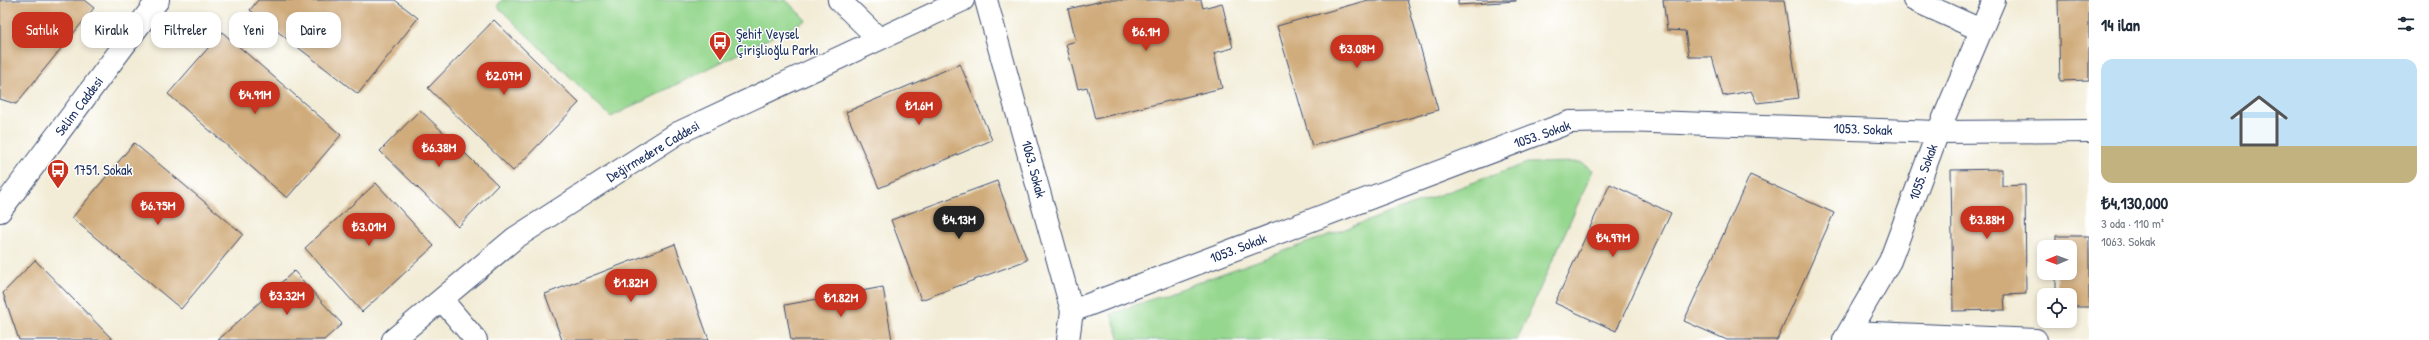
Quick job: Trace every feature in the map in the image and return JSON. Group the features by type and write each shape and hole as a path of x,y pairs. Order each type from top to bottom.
{"street":[{"name":"Selim Caddesi","path":"0,211 158,0"},
{"path":"839,0 878,38"},
{"name":"Değirmedere Caddesi","path":"393,340 514,238 678,132 878,38 964,0"},
{"name":"1063. Sokak","path":"986,0 1072,311 1068,340"},
{"path":"1914,0 1981,30"},
{"name":"1055. Sokak","path":"1847,336 1890,261 1938,132 1994,0"},
{"name":"1053. Sokak","path":"1072,311 1570,122 1624,121 1938,132 2089,131"},
{"path":"442,300 476,340"},
{"path":"1847,336 2036,340"}],"green space":[{"path":"502,0 786,0 806,20 611,117 497,6"},
{"path":"1580,162 1593,170 1517,340 1120,340 1111,314 1527,163"}],"building":[{"path":"0,0 84,0 94,8 91,12 81,12 81,24 73,34 73,12 12,12 12,48 62,48 16,104 0,99"},
{"path":"258,0 395,0 418,18 358,94 299,48 341,48 341,12 286,12 286,38 278,32 278,12 253,12 250,10"},
{"path":"1106,0 1201,0 1203,8 1222,3 1233,48 1214,53 1222,88 1095,119 1087,87 1078,89 1066,44 1076,41 1068,9"},
{"path":"1368,0 1407,0 1438,110 1312,146 1277,26"},
{"path":"1458,0 1516,0 1516,1 1458,5"},
{"path":"1663,0 1784,0 1799,98 1757,103 1751,91 1723,96 1712,57 1689,57 1685,31 1667,30"},
{"path":"2058,0 2089,0 2089,80 2060,81"},
{"path":"494,20 579,103 513,171 428,88"},
{"path":"222,32 229,38 229,48 240,48 341,135 287,198 168,94 208,48 221,48"},
{"path":"960,64 992,140 879,188 846,112"},
{"path":"420,110 498,185 458,227 380,151"},
{"path":"134,143 243,234 181,309 72,218"},
{"path":"2002,169 2002,186 2025,185 2026,294 2004,295 2005,310 1953,311 1951,170"},
{"path":"1750,175 1834,213 1777,340 1727,340 1684,321"},
{"path":"997,181 1027,260 921,300 891,220"},
{"path":"376,183 434,246 362,312 305,248"},
{"path":"1610,184 1671,213 1616,331 1555,303"},
{"path":"2056,236 2089,236 2089,307 2077,307 2077,288 2056,288 2056,280 2077,280 2077,240 2056,240"},
{"path":"675,244 709,340 562,340 545,294"},
{"path":"35,260 113,340 19,340 3,293"},
{"path":"294,271 342,324 324,340 218,340"},
{"path":"883,287 892,340 791,340 785,305"}],"place":[{"name":"Şehit Veysel Çirişlioğlu Parkı","path":"720,62"},
{"name":"1751. Sokak","path":"58,190"}]}
